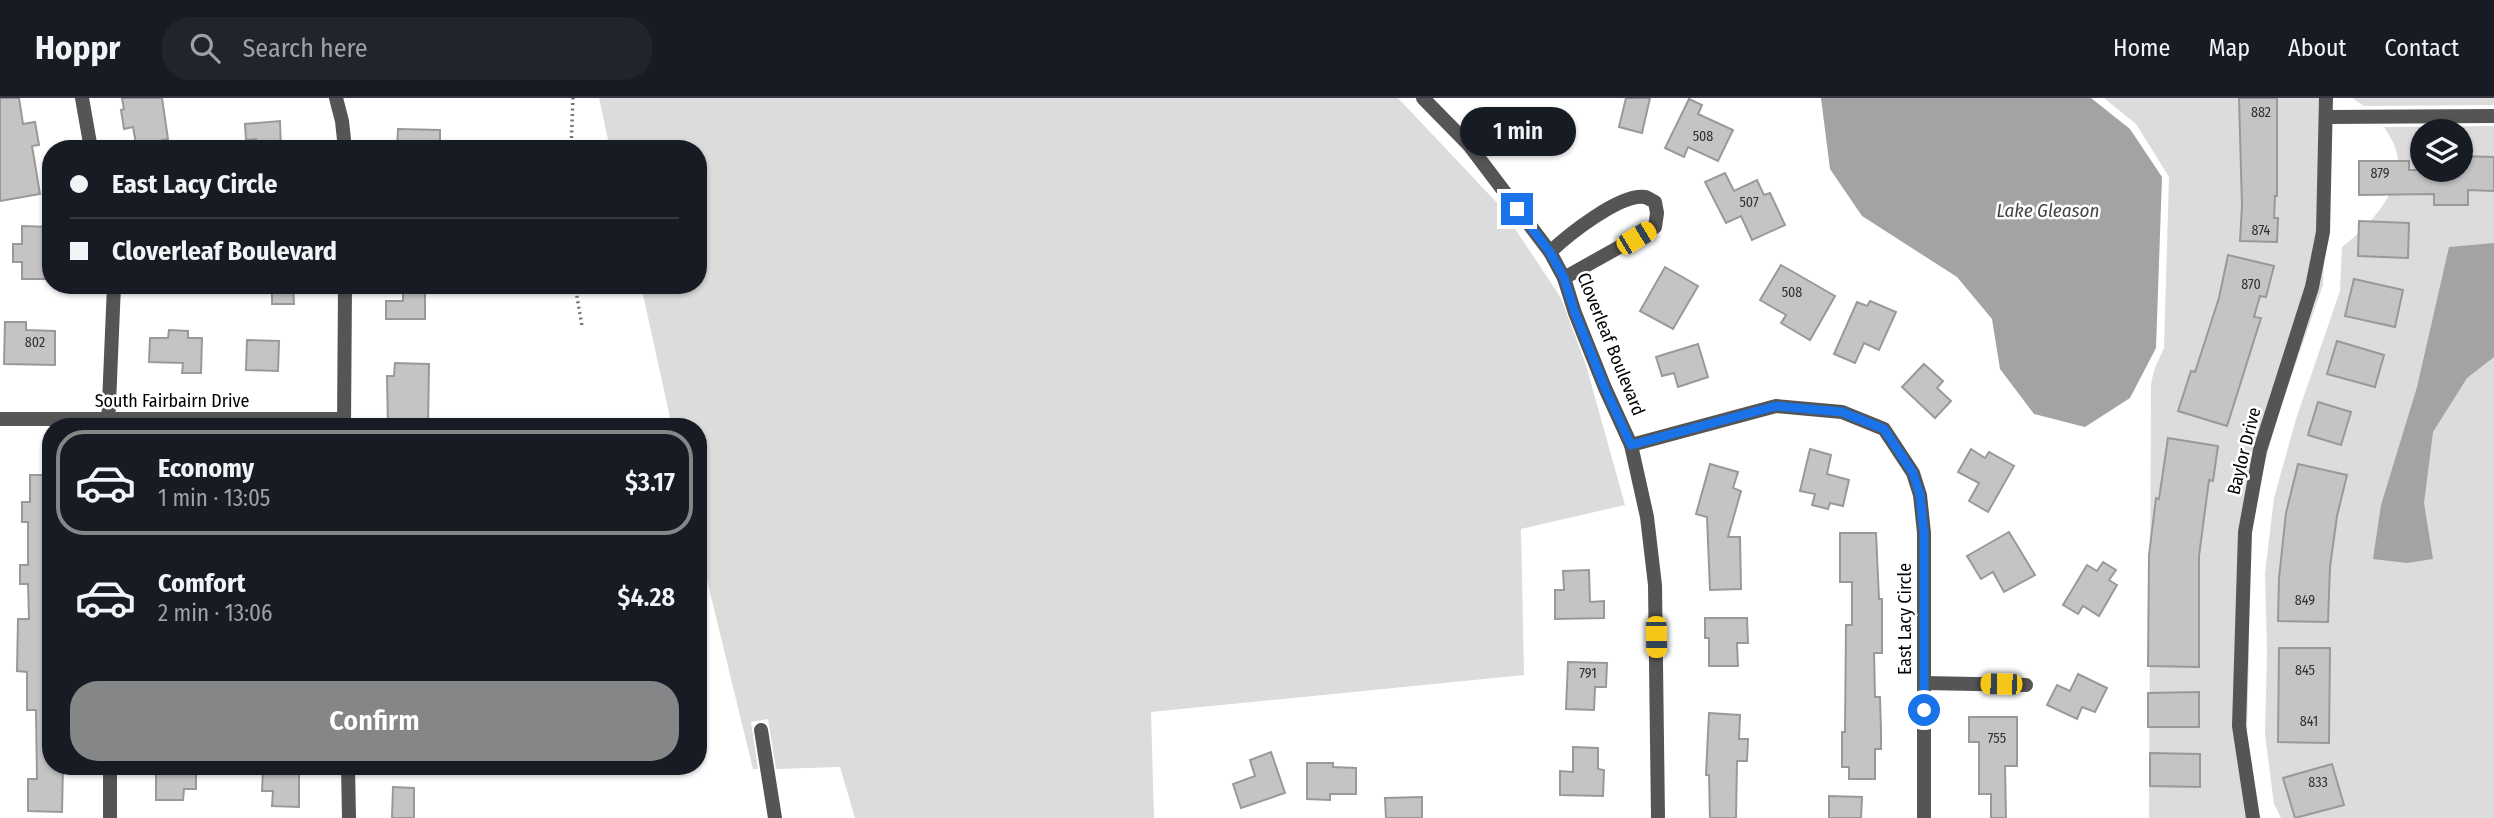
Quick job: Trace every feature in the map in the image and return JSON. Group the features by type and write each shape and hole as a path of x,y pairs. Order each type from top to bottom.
{"street":[{"path":"82,98 89,140"},
{"path":"337,98 344,140"},
{"name":"Cloverleaf Boulevard","path":"1423,98 1469,145 1550,252 1564,278 1605,388 1631,445 1647,517 1655,585 1658,818"},
{"name":"Baylor Drive","path":"2253,818 2239,726 2245,532 2260,450 2312,287 2323,232 2326,98"},
{"path":"2326,117 2494,116"},
{"path":"1550,252 1571,233 1618,203 1644,197 1655,202 1655,227 1564,278"},
{"path":"108,418 114,294"},
{"path":"344,418 345,294"},
{"name":"East Lacy Circle","path":"1631,445 1776,406 1842,412 1884,429 1913,473 1920,495 1924,533 1924,818"},
{"name":"South Fairbairn Drive","path":"0,419 42,421"},
{"path":"1924,683 2026,685"},
{"path":"761,730 775,818"},
{"path":"110,775 110,818"},
{"path":"348,775 349,818"}],"path":[{"path":"571,140 573,98"},
{"path":"577,294 582,326"}],"shaded area":[{"path":"599,98 1398,98 1500,206 1561,298 1586,365 1625,505 1521,529 1524,675 1151,712 1154,818 855,818 840,767 776,769 768,719 751,722 758,769 753,769 707,580 707,418 670,418 643,294 707,294 707,140 608,140"},
{"path":"2104,98 2330,98 2323,285 2279,412 2256,494 2247,573 2247,735 2256,809 2261,818 2149,818 2151,384 2164,348 2169,177 2136,124"},
{"path":"2352,98 2494,98 2494,105 2364,106"},
{"path":"2473,126 2494,126 2494,818 2281,818 2274,804 2265,734 2265,573 2274,498 2296,419 2340,291 2342,247 2371,221 2387,199 2397,175 2397,153 2384,127 2410,127 2410,182 2473,182"}],"water":[{"name":"Lake Gleason","path":"1821,98 2091,98 2130,129 2162,177 2156,348 2130,398 2085,427 2034,414 2000,369 1992,319 1957,277 1862,216 1830,169"},
{"path":"2494,243 2494,357 2467,378 2433,432 2424,503 2433,559 2407,563 2373,559 2381,505 2417,387 2449,247"}],"building":[{"path":"0,98 19,98 23,124 35,122 39,145 32,146 40,194 0,201"},
{"path":"122,98 162,98 168,139 135,140 133,127 124,129 121,110 124,109"},
{"path":"1626,98 1650,98 1642,133 1619,127"},
{"path":"2239,98 2277,98 2277,196 2274,218 2278,218 2277,242 2240,241 2242,206"},
{"path":"1689,99 1702,105 1698,114 1733,130 1718,161 1688,147 1684,157 1665,148"},
{"path":"280,121 281,140 246,140 245,124"},
{"path":"398,129 440,130 440,140 397,140"},
{"path":"2473,156 2494,157 2494,191 2468,190 2468,205 2434,205 2434,194 2359,195 2359,161 2409,161 2410,182 2473,182"},
{"path":"1725,173 1734,191 1757,180 1764,195 1770,193 1785,225 1752,240 1741,216 1726,223 1705,182"},
{"path":"2359,221 2409,223 2408,258 2358,256"},
{"path":"22,226 42,227 42,279 22,279 22,262 13,262 13,244 22,244"},
{"path":"2228,255 2274,266 2266,297 2260,296 2254,317 2261,318 2227,426 2178,411 2191,371 2195,372 2219,298"},
{"path":"1781,265 1835,296 1810,340 1781,323 1786,315 1760,300"},
{"path":"1665,267 1698,286 1673,329 1640,311"},
{"path":"2354,279 2403,290 2395,327 2345,316"},
{"path":"272,294 293,294 294,304 272,304"},
{"path":"403,294 425,294 425,319 386,319 386,301 403,301"},
{"path":"1870,301 1896,312 1879,350 1864,343 1855,363 1834,354 1857,302 1867,306"},
{"path":"5,322 26,322 26,330 55,331 55,365 4,364"},
{"path":"169,330 188,331 188,338 202,338 201,373 182,373 183,363 149,362 150,338 168,338"},
{"path":"247,340 279,341 278,371 246,370"},
{"path":"2337,341 2384,355 2375,387 2327,374"},
{"path":"1698,344 1708,377 1678,387 1674,373 1662,376 1656,357"},
{"path":"395,363 429,364 428,418 388,418 387,376 394,376"},
{"path":"1924,364 1943,381 1937,388 1951,401 1935,418 1902,387"},
{"path":"2318,402 2351,412 2341,445 2308,435"},
{"path":"2168,438 2218,446 2213,481 2209,480 2199,556 2199,667 2148,666 2149,555 2156,498 2159,499"},
{"path":"1810,449 1831,455 1827,474 1849,480 1843,506 1830,503 1828,509 1812,505 1815,494 1800,491"},
{"path":"1971,449 1985,458 1989,452 2014,466 1988,512 1969,501 1979,483 1958,472"},
{"path":"1710,464 1738,472 1733,488 1741,491 1728,537 1740,537 1741,589 1710,590 1707,517 1696,514"},
{"path":"2298,464 2347,475 2337,516 2330,567 2328,622 2278,621 2279,578 2286,513"},
{"path":"30,475 42,475 42,775 63,775 62,812 28,811 28,779 37,779 36,710 27,710 27,672 17,671 18,619 29,619 28,584 20,584 20,565 28,565 28,522 22,522 22,502 30,502"},
{"path":"2009,532 2035,575 2004,592 1993,572 1981,579 1967,556"},
{"path":"1840,533 1876,533 1879,599 1882,599 1882,653 1874,653 1875,697 1880,697 1881,731 1881,749 1875,749 1875,779 1849,779 1849,767 1842,767 1846,625 1852,625 1852,582 1840,582"},
{"path":"2103,562 2116,570 2109,580 2117,585 2099,616 2083,606 2078,614 2063,605 2087,565 2097,571"},
{"path":"1589,570 1590,602 1604,601 1604,618 1555,619 1555,590 1564,590 1563,571"},
{"path":"1705,618 1747,618 1748,643 1737,643 1738,666 1709,666 1709,638 1705,638"},
{"path":"2279,648 2330,648 2329,743 2278,742"},
{"path":"1568,662 1607,663 1606,687 1595,687 1594,710 1566,709"},
{"path":"2078,674 2107,688 2095,712 2082,707 2077,719 2047,705 2057,685 2070,691"},
{"path":"2199,692 2199,727 2148,727 2148,693"},
{"path":"1709,713 1740,715 1739,739 1748,739 1747,761 1737,761 1736,818 1710,818 1709,775 1706,775"},
{"path":"1969,717 2017,717 2017,766 2005,766 2006,818 1991,818 1991,794 1979,794 1979,742 1969,742"},
{"path":"1573,747 1598,748 1598,769 1604,770 1603,796 1560,795 1560,771 1573,772"},
{"path":"1271,752 1285,793 1241,808 1233,784 1255,776 1250,760"},
{"path":"2150,753 2200,754 2200,787 2150,786"},
{"path":"1307,763 1333,763 1333,767 1356,768 1356,794 1330,794 1330,800 1307,799"},
{"path":"2332,764 2344,805 2295,818 2283,778"},
{"path":"156,775 196,775 196,789 184,789 183,800 156,800"},
{"path":"263,775 299,775 299,807 272,806 273,791 262,791"},
{"path":"393,787 414,788 414,818 392,818"},
{"path":"1829,796 1862,797 1861,818 1829,818"},
{"path":"1422,797 1422,818 1386,818 1385,798"}],"route":[{"path":"1517,209 1550,252 1564,278 1605,388 1631,445 1776,406 1842,412 1884,429 1913,473 1920,495 1924,533 1924,710"}]}
